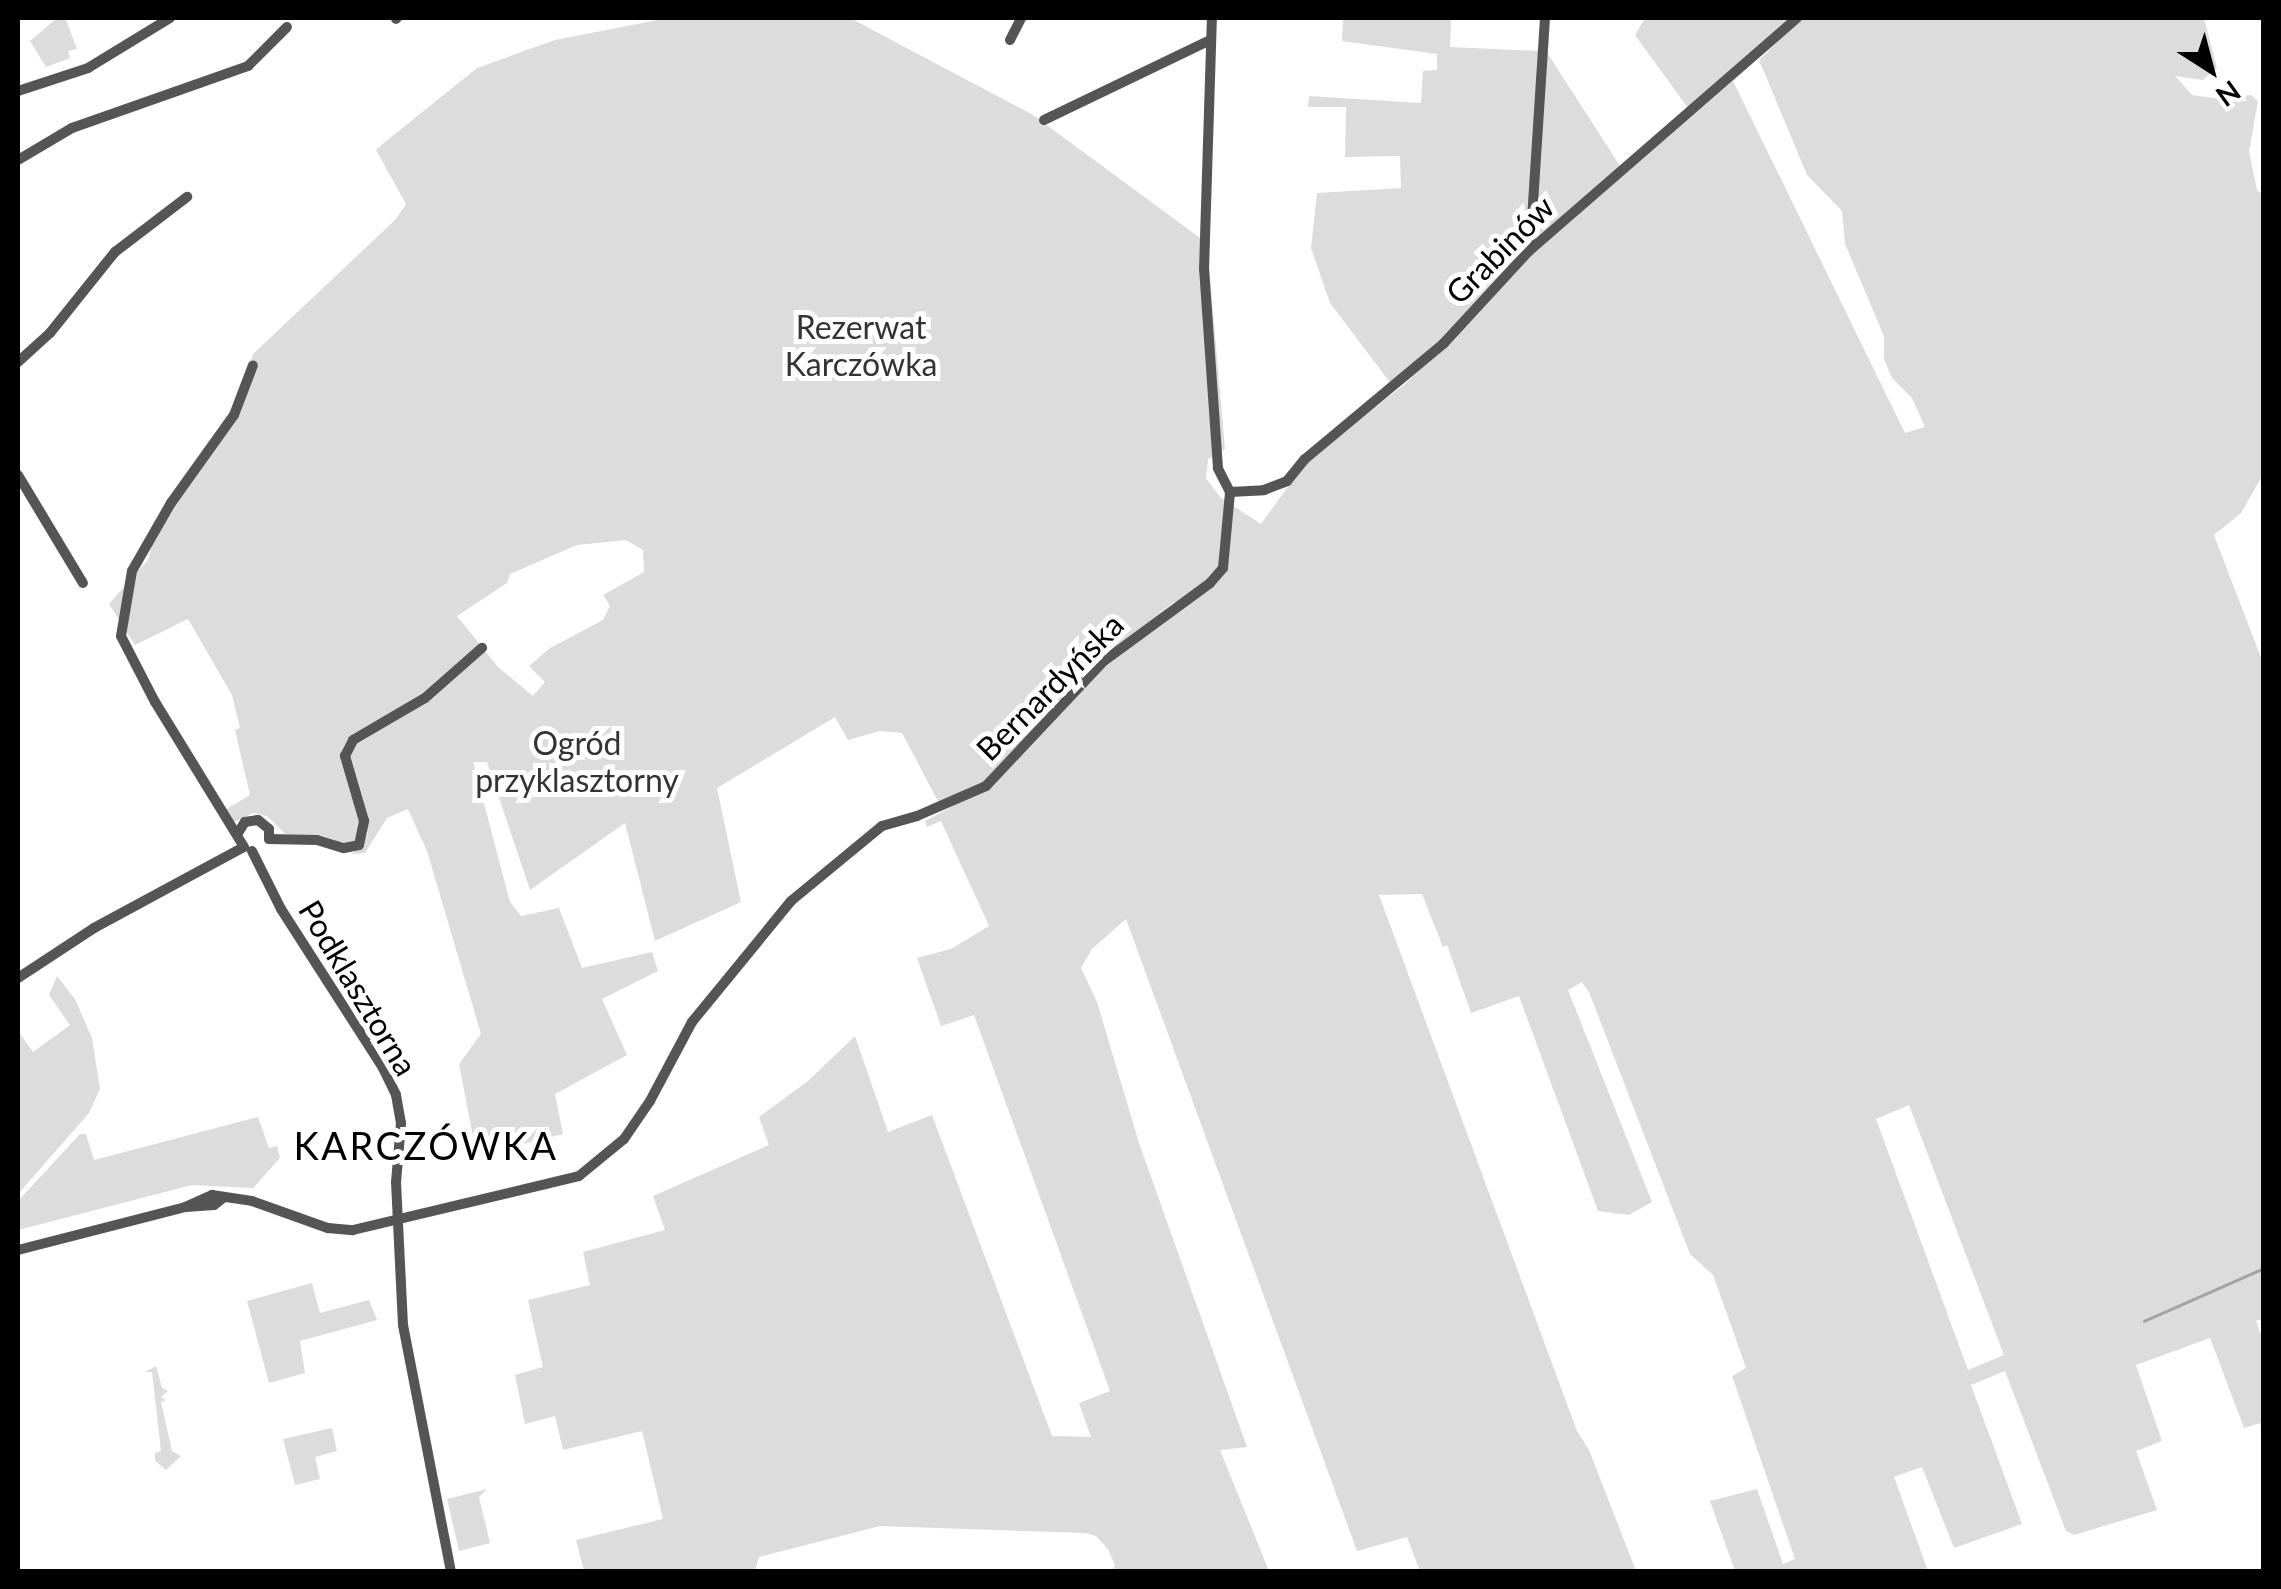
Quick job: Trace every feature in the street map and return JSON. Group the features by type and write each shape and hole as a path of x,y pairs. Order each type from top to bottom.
{"street":[{"path":"18,91 88,68 170,18"},
{"path":"1010,40 1021,18"},
{"name":"Bernardyńska","path":"18,1250 185,1207 212,1195 253,1201 332,1229 399,1221 507,1191 572,1179 606,1157 646,1108 692,1022 791,901 871,832 986,786 1104,661 1216,576 1223,568 1230,492 1218,468 1204,270 1212,18"},
{"path":"1530,251 1546,18"},
{"name":"Grabinów","path":"1230,492 1264,490 1288,480 1305,459 1444,343 1530,251 1797,18"},
{"path":"18,160 72,128 248,66 286,27"},
{"path":"1044,120 1210,40"},
{"path":"18,362 50,333 115,252 188,197"},
{"name":"Podklasztorna","path":"253,365 234,415 170,503 132,571 122,628 125,647 230,827 238,833 281,909 392,1084 401,1123 396,1182 403,1325 452,1572"},
{"path":"18,474 82,583"},
{"path":"18,978 94,928 248,849 262,848 269,840 317,840 344,848 359,845 364,820 346,756 353,740 430,694 482,648"},
{"path":"238,833 245,822 258,820 266,825 269,840"}],"green space":[{"path":"57,18 66,20 77,49 68,51 70,58 46,67 30,41"},
{"path":"668,18 850,18 1033,115 1207,243 1225,449 1208,459 1206,478 1220,497 1261,524 1306,462 1405,384 1537,249 1733,81 1905,433 1925,427 1912,398 1892,378 1884,359 1884,336 1845,244 1842,211 1807,175 1759,60 1802,18 2204,18 2217,68 2203,80 2175,76 2192,95 2222,99 2251,95 2258,101 2249,152 2257,190 2264,196 2263,483 2261,478 2241,513 2214,535 2263,663 2264,1318 2256,1321 2263,1341 2263,1431 2260,1423 2244,1428 2210,1338 2136,1365 2162,1441 2136,1451 2157,1510 2074,1535 2066,1531 2005,1371 1971,1385 2022,1524 1954,1548 1922,1467 1894,1477 1928,1571 1735,1571 1710,1501 1757,1489 1783,1564 1795,1559 1732,1376 1746,1368 1713,1275 1690,1254 1589,992 1582,982 1568,990 1652,1202 1629,1215 1598,1211 1519,996 1471,1013 1447,945 1443,947 1422,894 1379,895 1577,1431 1589,1450 1636,1571 1420,1571 1407,1537 1357,1551 1126,919 1092,949 1081,968 1097,1002 1139,1143 1247,1447 1220,1450 1269,1571 1112,1571 1115,1565 1108,1549 1096,1536 1085,1533 880,1526 759,1557 755,1571 584,1571 576,1540 663,1519 642,1431 563,1450 555,1416 525,1424 515,1375 543,1367 528,1300 590,1285 583,1252 665,1230 653,1196 769,1145 759,1117 808,1081 855,1036 888,1132 932,1115 1052,1436 1091,1437 1079,1403 1110,1391 974,1015 941,1026 917,958 951,949 989,926 941,821 927,827 925,821 991,786 1104,668 1181,604 1174,602 1112,652 985,784 940,805 902,733 880,731 848,740 835,717 717,788 741,902 655,941 625,823 530,890 487,762 473,762 510,902 521,916 559,908 582,968 652,952 658,971 602,999 627,1055 555,1094 563,1134 519,1145 517,1138 475,1147 459,1064 481,1034 427,851 408,809 387,818 365,853 351,854 362,846 368,832 362,832 356,842 341,843 323,836 285,834 267,816 253,813 233,823 225,810 250,795 235,730 240,728 232,695 188,619 135,645 109,604 148,560 156,529 232,419 253,354 395,220 406,204 376,150 477,68 555,40","holes":["626,540 643,550 644,572 603,595 610,606 603,620 550,648 529,666 545,682 533,696 498,667 457,616 507,583 510,574 577,545","1909,1105 2004,1355 1968,1370 1876,1119"]},
{"path":"1343,18 1451,18 1450,47 1540,51 1527,249 1444,339 1392,385 1330,303 1311,248 1317,193 1401,188 1400,156 1345,157 1346,107 1308,107 1309,96 1421,103 1423,71 1437,70 1437,54 1342,41"},
{"path":"1645,18 1793,18 1688,108 1635,35"},
{"path":"1546,51 1620,166 1535,240"},
{"path":"57,976 75,999 92,1038 100,1089 89,1113 18,1194 18,1031 33,1052 70,1025 49,995"},
{"path":"258,1117 269,1148 277,1146 280,1158 253,1188 192,1185 18,1230 18,1201 80,1134 86,1134 94,1160"},
{"path":"312,1283 320,1313 369,1300 377,1320 300,1341 305,1373 269,1383 247,1301"},
{"path":"156,1366 162,1388 168,1391 161,1397 166,1400 161,1402 172,1451 181,1456 166,1470 155,1461 155,1453 161,1451 152,1372 145,1372"},
{"path":"332,1428 337,1451 315,1457 320,1479 295,1485 283,1439"},
{"path":"487,1489 479,1497 490,1543 459,1551 447,1499"}],"waterway":[{"path":"2144,1321 2264,1268"}],"district":[{"name":"KARCZÓWKA","path":"426,1146"}],"park label":[{"name":"Rezerwat Karczówka","path":"861,346"},
{"name":"Ogród przyklasztorny","path":"577,762"}]}
